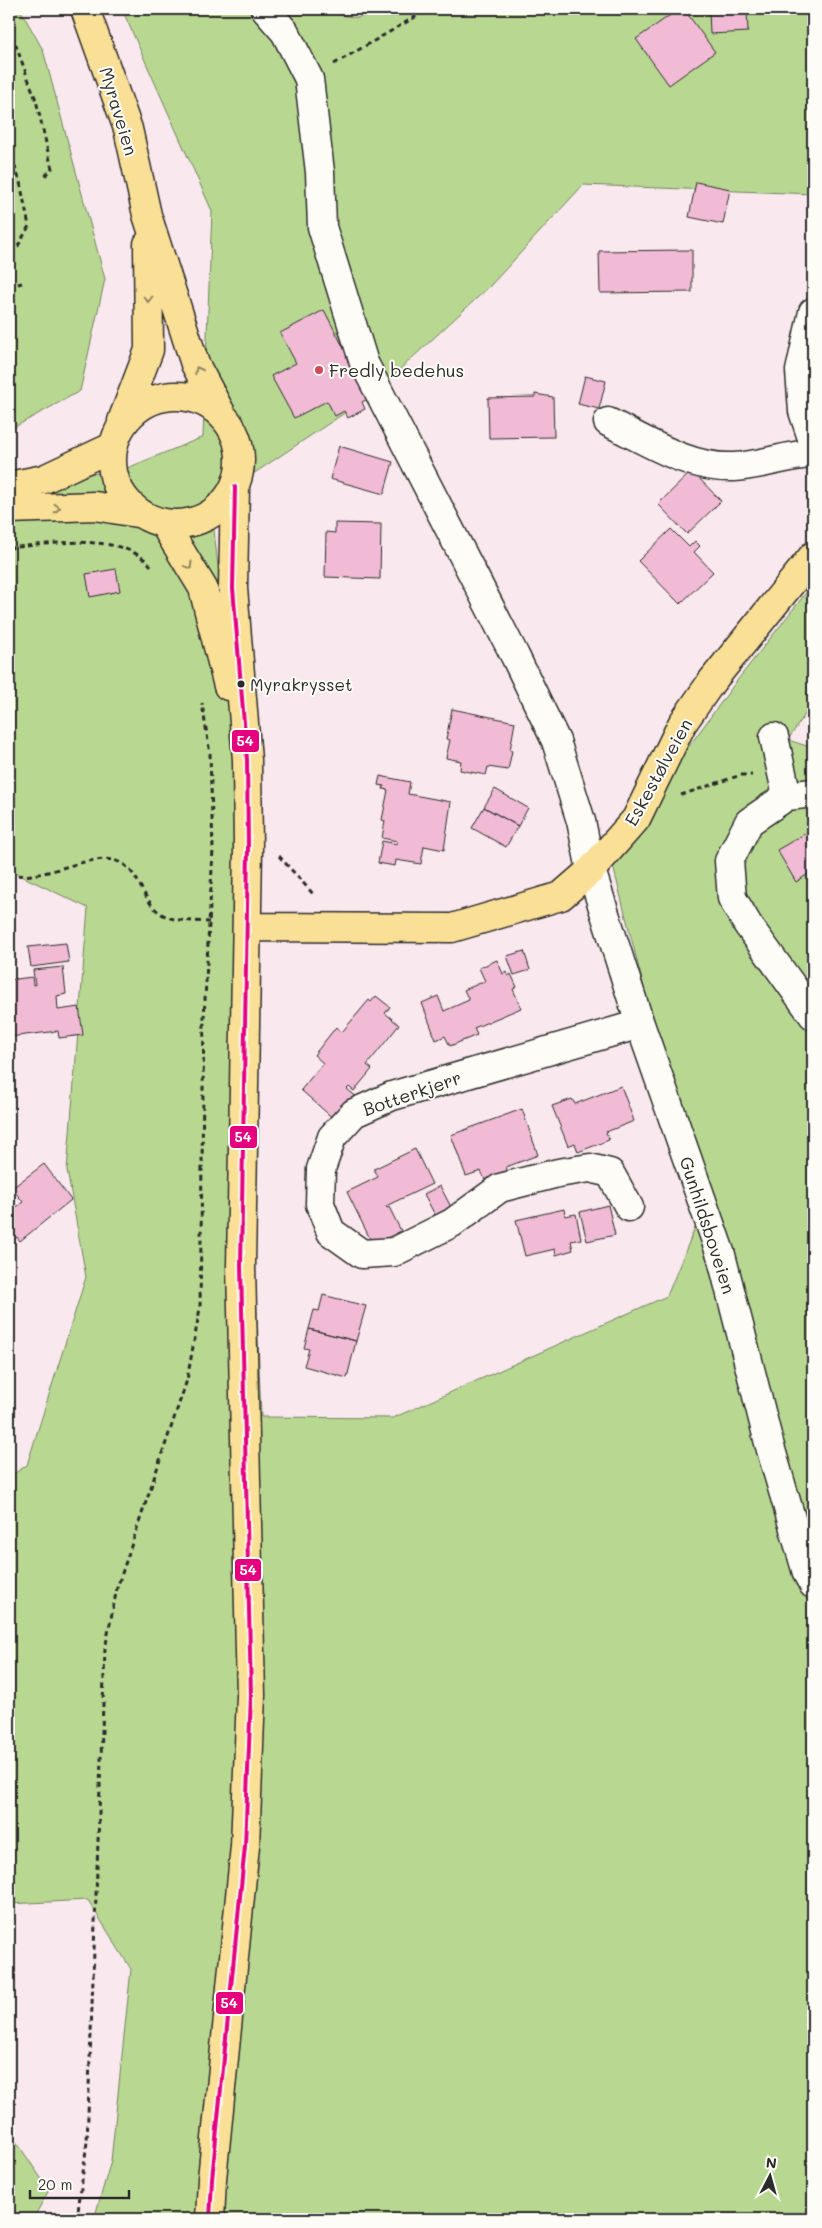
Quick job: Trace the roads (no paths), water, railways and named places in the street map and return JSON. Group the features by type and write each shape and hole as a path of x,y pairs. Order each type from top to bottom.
{"main road":[{"name":"Myraveien","path":"85,9 128,129 147,215 194,364 221,413"},
{"name":"Myraveien","path":"116,435 148,350 147,215"},
{"path":"9,486 44,479 116,435 138,407 154,398 172,395 201,400 221,413 236,434 241,455 235,487 233,588 247,760 248,927 241,1266 251,1694 245,1846 213,2169 210,2219"},
{"path":"116,435 111,472 120,494 137,512"},
{"path":"9,509 95,506 137,512 164,524 190,524 222,506 235,487"},
{"path":"164,524 203,588 247,760"},
{"name":"Eskestølveien","path":"248,927 452,928 561,896 591,870 636,819 682,724 712,681 813,556"}],"street":[{"name":"Gunhildsboveien","path":"264,9 285,32 309,78 320,172 322,226 364,362 511,648 556,741 581,821 591,870 640,1024 721,1255 769,1443 807,1573 813,1584"},
{"path":"813,312 800,371 803,411 813,441"},
{"path":"608,422 672,453 710,467 735,467 813,454"},
{"path":"774,737 800,794 749,822 729,861 732,898 748,925 813,1015"},
{"name":"Botterkjerr","path":"630,1207 610,1173 590,1168 558,1173 500,1188 452,1222 394,1252 362,1254 331,1232 320,1204 321,1169 332,1137 354,1113 392,1096 640,1024"}],"place":[{"name":"Fredly bedehus","path":"319,370"},
{"name":"Myrakrysset","path":"241,684"}]}
